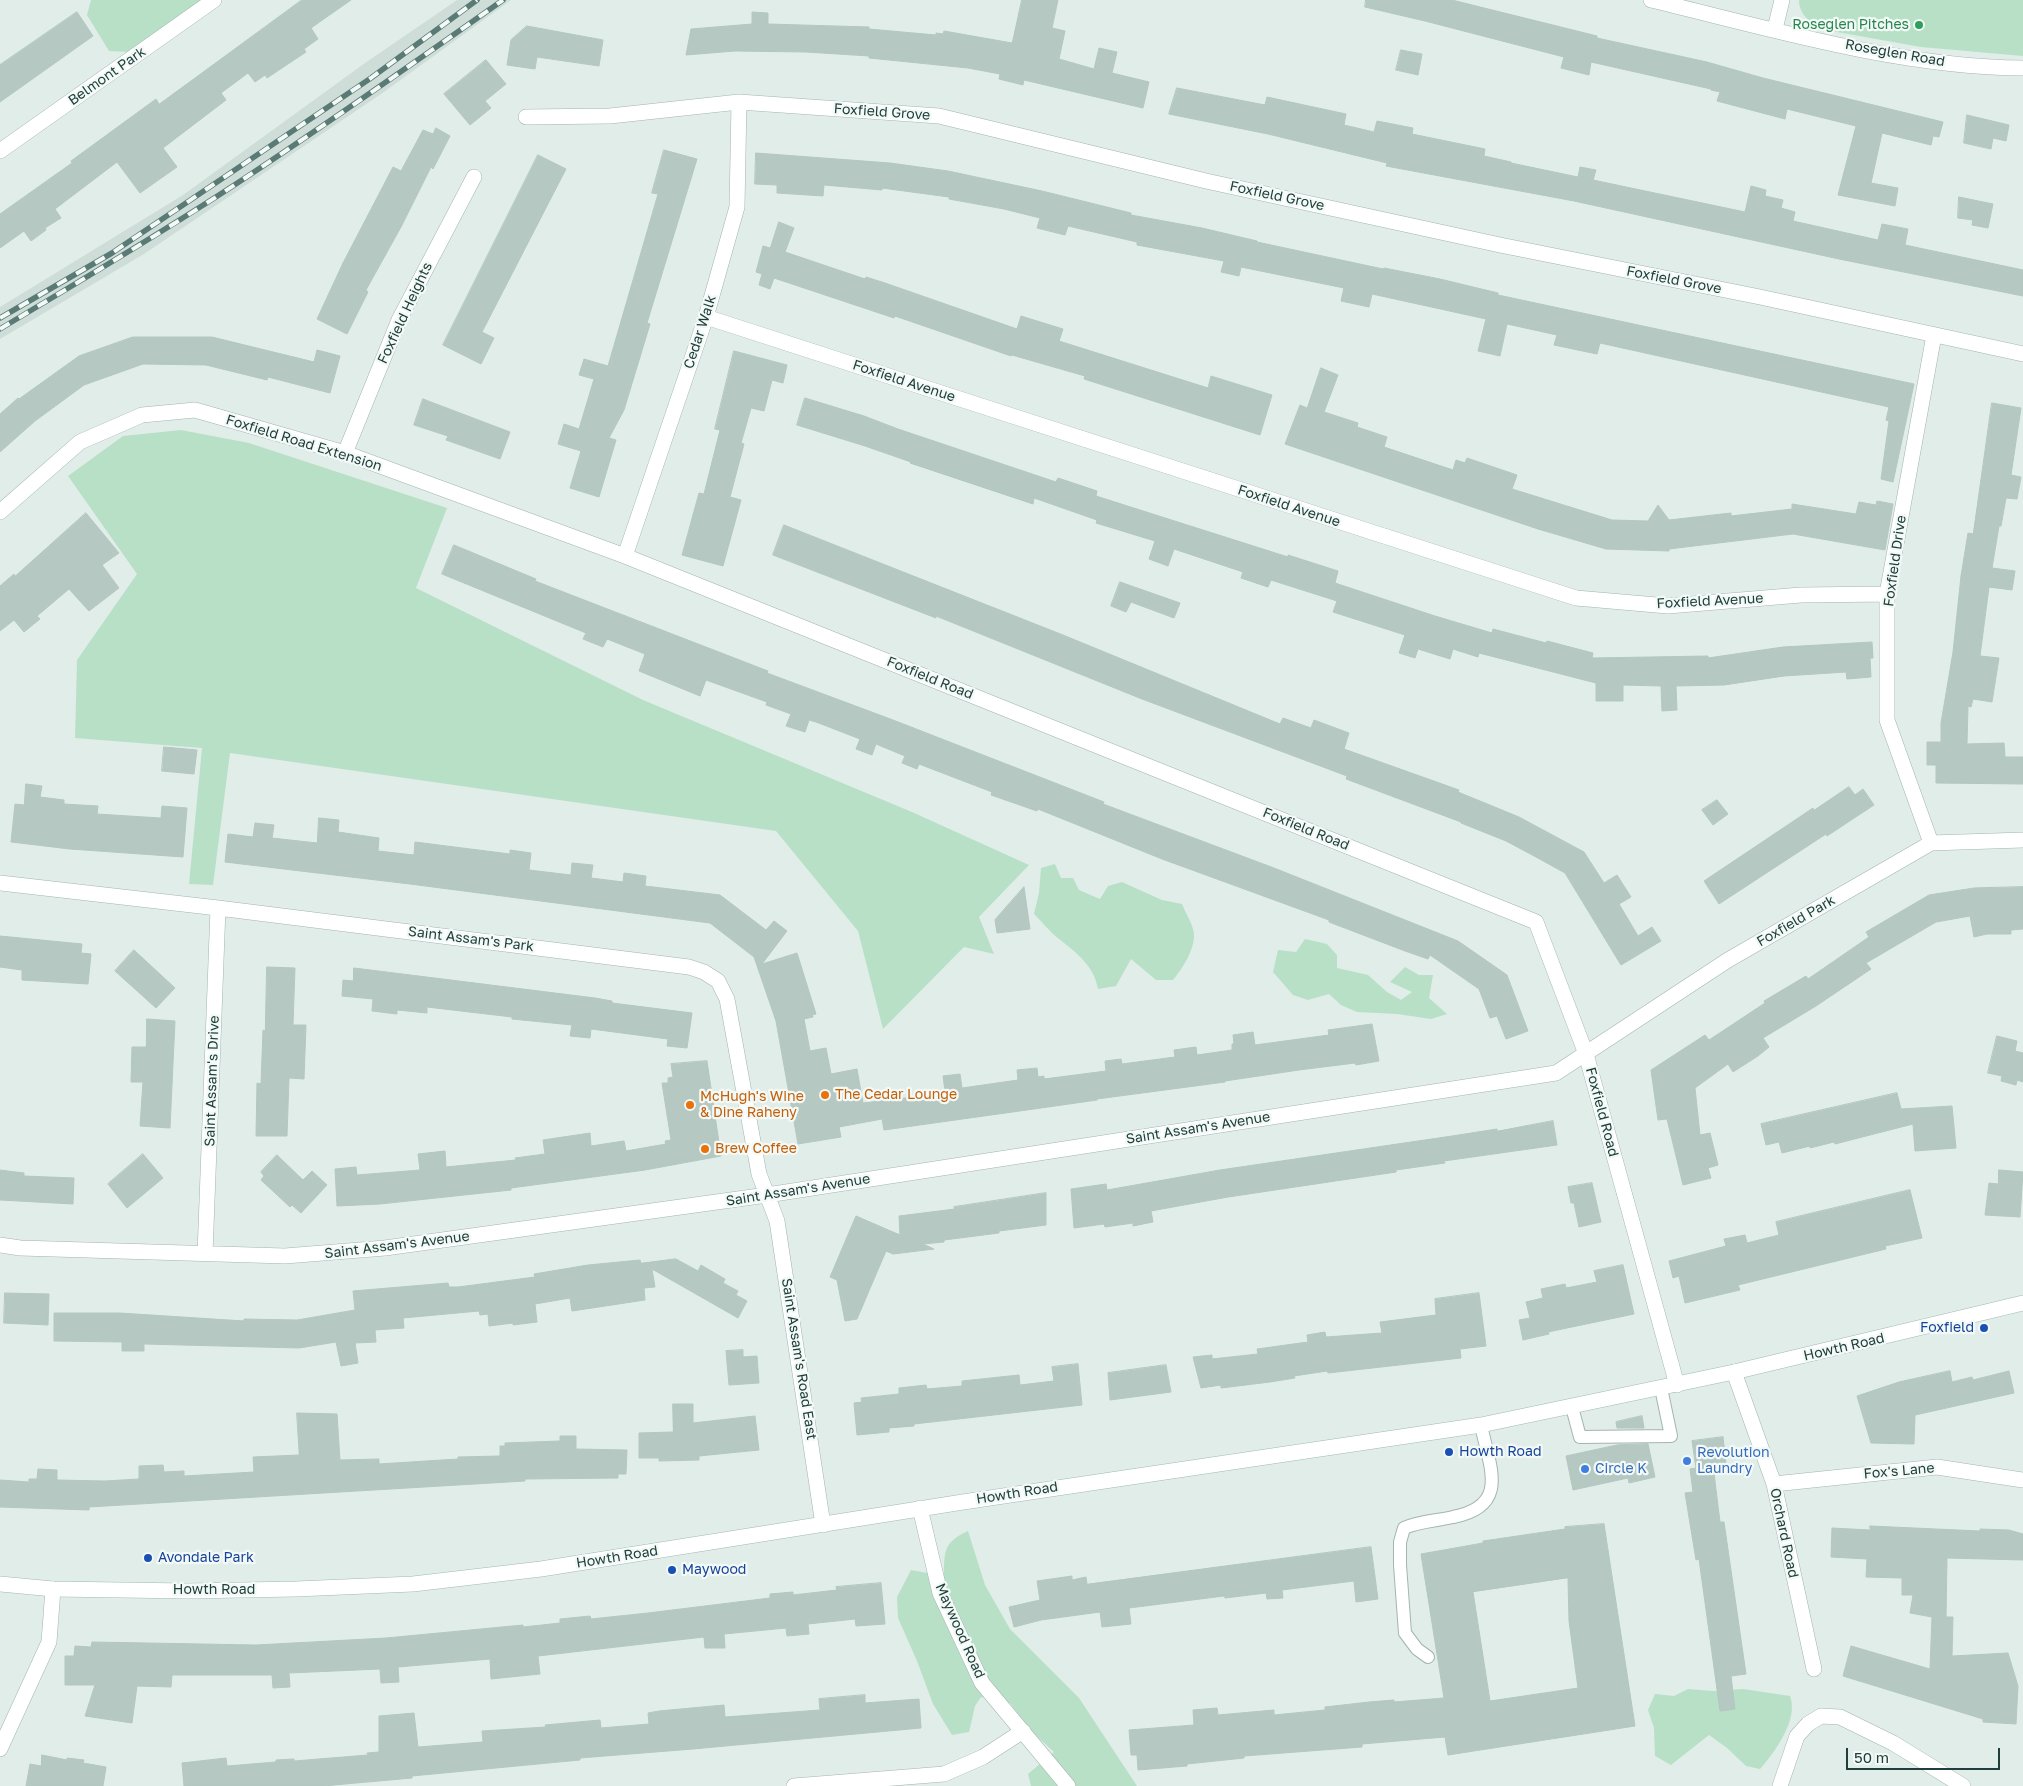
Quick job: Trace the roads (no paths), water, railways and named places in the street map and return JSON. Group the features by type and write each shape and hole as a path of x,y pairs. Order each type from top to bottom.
{"street":[{"name":"Belmont Park","path":"0,151 214,0"},
{"name":"Roseglen Road","path":"1651,0 1815,39 1912,58 1985,68 2023,68"},
{"path":"1775,29 1782,0"},
{"name":"Foxfield Grove","path":"526,117 610,116 739,102 939,116 1206,181 2023,354"},
{"name":"Cedar Walk","path":"626,556 706,317 736,208 739,102"},
{"name":"Foxfield Heights","path":"345,453 399,320 474,177"},
{"name":"Foxfield Avenue","path":"706,317 1576,598 1668,606 1801,595 1887,594"},
{"name":"Foxfield Drive","path":"1931,843 1887,720 1887,594 1934,335"},
{"name":"Foxfield Road Extension","path":"0,512 80,442 142,415 195,410 345,453 626,556"},
{"name":"Foxfield Road","path":"626,556 1536,922 1586,1054 1677,1385"},
{"name":"Foxfield Park","path":"1586,1054 1728,960 1931,843 2023,840"},
{"name":"Saint Assam's Park","path":"0,883 218,908 688,967 704,972 718,981 727,998 759,1174 767,1195"},
{"name":"Saint Assam's Drive","path":"206,1254 218,908"},
{"name":"Saint Assam's Avenue","path":"0,1246 285,1256 386,1248 767,1195 1556,1073 1586,1054"},
{"name":"Saint Assam's Road East","path":"767,1195 777,1221 823,1525"},
{"name":"Howth Road","path":"0,1584 53,1590 267,1590 413,1584 541,1569 920,1508 1481,1425 1677,1385 2023,1304"},
{"name":"Orchard Road","path":"1734,1372 1774,1484 1814,1669"},
{"name":"Fox's Lane","path":"1774,1484 1936,1467 2023,1480"},
{"name":"Maywood Road","path":"920,1508 940,1593 982,1682 1068,1786"},
{"path":"0,1749 49,1642 53,1590"},
{"path":"1780,1786 1797,1736 1808,1724 1821,1716 1840,1717 1893,1743 1963,1786"},
{"path":"794,1786 944,1774 983,1757 1023,1731"}],"lane":[{"path":"1572,1407 1580,1437 1672,1436 1661,1388"},
{"path":"1428,1657 1417,1649 1405,1633 1402,1618 1400,1542 1404,1528 1416,1522 1454,1517 1471,1512 1484,1505 1490,1496 1493,1483 1481,1425"}],"railway":[{"path":"0,318 112,253 371,78 477,0"},
{"path":"0,329 125,254 280,155 503,0"}],"place":[{"name":"Roseglen Pitches","path":"1919,25"},
{"name":"The Cedar Lounge","path":"825,1095"},
{"name":"McHugh's Wine & Dine Raheny","path":"690,1105"},
{"name":"Brew Coffee","path":"705,1149"},
{"name":"Foxfield","path":"1984,1328"},
{"name":"Howth Road","path":"1449,1452"},
{"name":"Revolution Laundry","path":"1687,1461"},
{"name":"Circle K","path":"1585,1469"},
{"name":"Avondale Park","path":"148,1558"},
{"name":"Maywood","path":"672,1570"}]}
